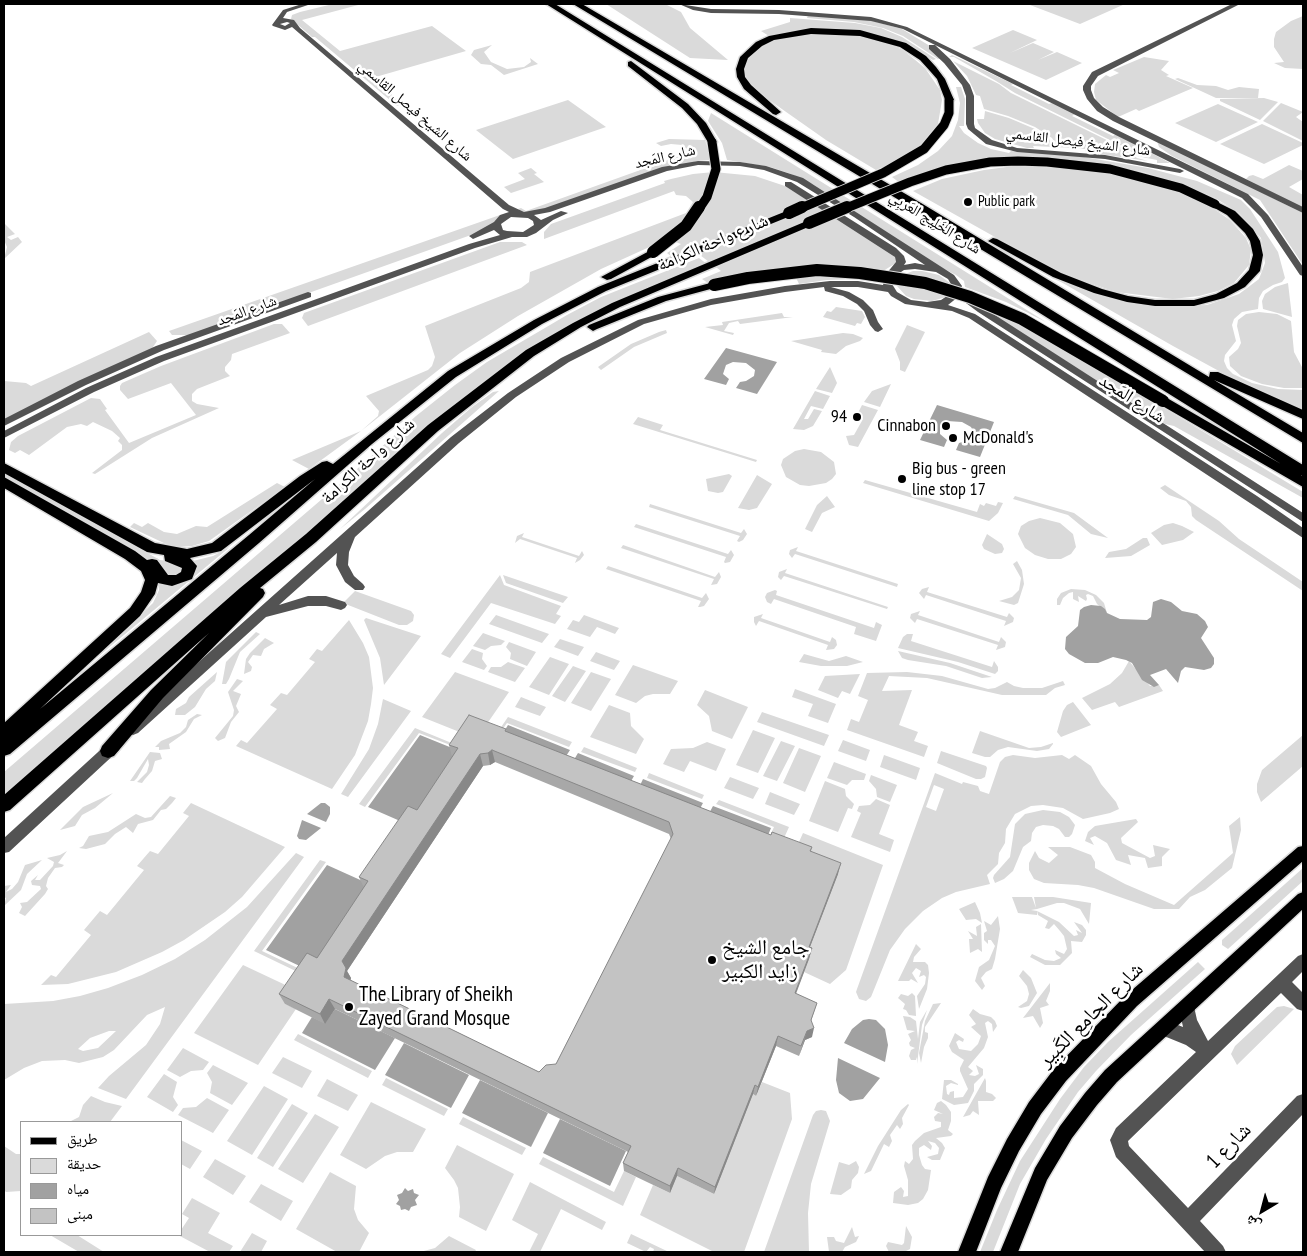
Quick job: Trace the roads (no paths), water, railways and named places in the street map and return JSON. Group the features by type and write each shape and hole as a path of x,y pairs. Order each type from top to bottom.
{"highway":[{"path":"452,374 480,352 542,312 652,252 686,226 707,198 716,169 712,142 702,123 685,106 655,81 571,22 550,4"},
{"name":"شارع الخَلِيج العَربِي","path":"550,4 1303,471"},
{"name":"شارع الخَلِيج العَربِي","path":"577,4 917,204 1303,439"},
{"name":"شارع واحة الكرامة","path":"4,749 254,539 367,441 452,374 538,322 602,289 889,170 924,149 944,125 949,113 949,100 941,79 933,68 923,58 894,42 860,33 829,30 801,32 772,38 759,44 744,57 740,69 741,77 747,87 803,136"},
{"name":"شارع واحة الكرامة","path":"4,805 245,592 312,538 433,428 538,348 616,305 910,182 946,170 990,162 1047,162 1110,169 1172,186 1215,204 1231,213 1250,231 1256,241 1258,255 1254,271 1241,285 1220,296 1182,304 1127,299 1084,286 1057,275 1015,252 917,204"},
{"path":"518,365 618,317 662,299 714,285 748,278 817,270 875,274 925,284 970,297 1022,319 1303,482"},
{"path":"1113,325 1230,383 1303,415"},
{"path":"152,548 187,554 216,548 306,479 367,441"},
{"path":"4,467 163,555 187,563 190,569 187,574 176,581 166,581 160,577 152,563 143,558 130,555"},
{"path":"4,733 143,603 151,587 151,574 147,568 130,555 8,486"},
{"path":"108,751 157,694 312,538"}],"main road":[{"name":"شارع الجامِع الكَبِير","path":"967,1252 994,1183 1013,1145 1035,1108 1060,1075 1131,1001 1303,852"},
{"path":"1009,1252 1034,1189 1066,1132 1091,1099 1111,1076 1187,1008 1303,899"}],"street":[{"path":"279,25 283,12 308,4"},
{"name":"شارع الشيخ فيصل القاسمي","path":"682,4 695,9 711,11 780,12 871,19 892,23 1245,196 1258,207 1303,273"},
{"path":"1245,4 1239,4 1094,74 1087,86 1087,90 1091,99 1100,109 1116,119 1303,210"},
{"path":"279,25 292,22 286,14 292,8"},
{"name":"شارع الشيخ فيصل القاسمي","path":"292,22 296,29 506,207 534,218 538,226"},
{"name":"شارع الشيخ فيصل القاسمي","path":"279,25 303,42 490,204 498,212 499,231 509,235"},
{"name":"شارع الشيخ فيصل القاسمي","path":"919,35 943,57 962,79 969,91 972,129 989,142 1017,150 1088,155 1165,167 1209,180"},
{"path":"943,57 947,54 956,54"},
{"name":"شارع المَجد","path":"4,423 82,382 160,348 482,233 510,214 524,214 547,210 675,167 708,162 740,164 766,168 800,180 864,220 939,270 954,282 957,291 981,310 1303,518"},
{"path":"1165,167 1173,165 1174,162"},
{"name":"شارع المَجد","path":"4,435 90,390 160,360 472,246 509,235 524,235 533,232 538,226 554,216 670,176 702,170 740,171 766,176 793,186 893,250 899,256 901,262 895,271"},
{"path":"4,847 108,751 483,416 566,360 616,333 664,314 711,302 785,289 858,284 889,289 888,279 895,271 915,266 939,270"},
{"path":"785,289 818,288 846,294 866,307 878,329"},
{"name":"شارع المَجد","path":"889,289 908,302 955,309 972,316 1258,502 1303,534"},
{"path":"936,305 950,300 957,291"},
{"path":"349,535 342,565 346,574 359,587"},
{"path":"259,617 301,602 326,601 341,605"},
{"path":"1217,1252 1122,1151 1119,1140 1122,1134 1204,1048 1281,983 1303,961"},
{"path":"1281,983 1303,1003"},
{"path":"1187,1008 1192,1029 1204,1048"},
{"path":"1165,1028 1186,1036 1204,1048"},
{"name":"شارع 1","path":"1188,1221 1303,1102"}],"water":[{"path":"726,348 777,362 757,394 736,388 740,382 754,376 755,370 746,363 733,362 726,365 723,374 729,379 726,385 704,379"},
{"path":"937,405 994,422 980,457 956,450 959,443 970,440 974,433 971,427 962,422 947,421 940,425 940,434 947,440 944,447 920,440"},
{"path":"1161,599 1171,602 1182,611 1197,614 1205,621 1208,627 1201,638 1214,658 1214,664 1211,668 1204,670 1185,667 1181,671 1178,683 1166,669 1150,675 1159,685 1154,687 1142,680 1132,663 1126,660 1113,657 1098,663 1085,663 1069,654 1065,649 1066,637 1078,626 1080,610 1084,607 1091,605 1101,606 1107,613 1120,619 1147,620 1151,617 1153,602"},
{"path":"508,725 570,750 561,764 500,738"},
{"path":"420,735 457,750 461,760 407,824 368,807"},
{"path":"578,753 634,776 626,790 569,768"},
{"path":"643,779 703,803 695,818 636,794"},
{"path":"321,803 325,803 330,807 330,814 326,822 307,814"},
{"path":"713,806 771,828 764,845 705,821"},
{"path":"302,820 321,828 306,840 299,839 297,836"},
{"path":"327,865 367,883 373,893 308,970 266,950"},
{"path":"335,1009 395,1038 375,1070 302,1033 312,1017 325,1023"},
{"path":"863,1020 876,1020 885,1029 888,1045 885,1062 844,1043 852,1029"},
{"path":"404,1043 469,1075 451,1108 385,1075"},
{"path":"838,1058 880,1078 863,1099 850,1101 839,1093 836,1080"},
{"path":"480,1080 548,1113 531,1147 462,1113"},
{"path":"560,1119 626,1151 610,1186 543,1153"},
{"path":"405,1188 408,1191 413,1189 414,1193 419,1195 415,1200 417,1205 411,1207 409,1211 401,1210 400,1206 396,1204 399,1200 397,1195 402,1193"}],"place":[{"name":"Public park","path":"968,202"},
{"name":"94","path":"857,417"},
{"name":"Cinnabon","path":"946,426"},
{"name":"McDonald's","path":"953,438"},
{"name":"Big bus - green line stop 17","path":"902,479"},
{"name":"جامع الشيخ زايد الكبير","path":"712,960"},
{"name":"The Library of Sheikh Zayed Grand Mosque","path":"349,1007"}]}
